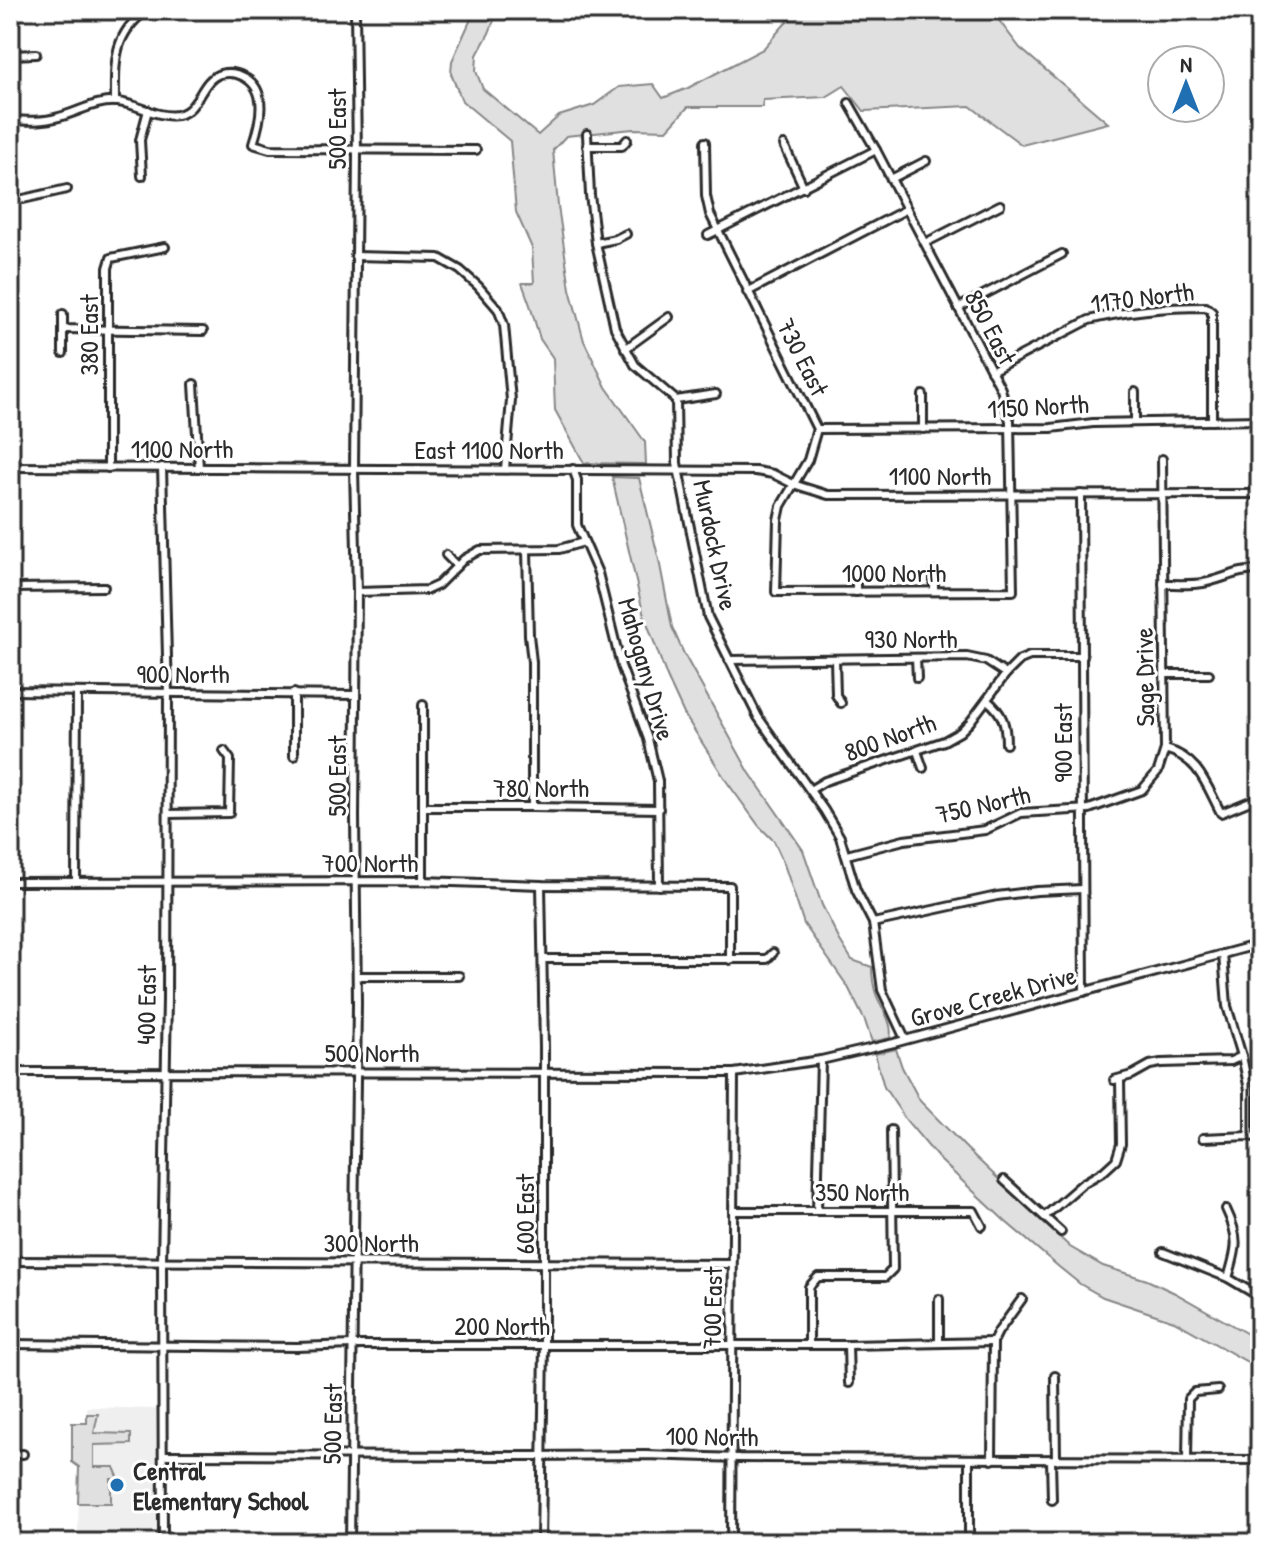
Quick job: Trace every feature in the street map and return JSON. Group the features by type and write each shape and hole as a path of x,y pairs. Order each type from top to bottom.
{"street":[{"path":"12,10 10,120 57,118 90,105 115,102 128,103 162,115 180,115 192,107 206,83 223,73 233,73 242,76 256,88 262,105 253,144 270,149 476,150"},
{"path":"115,102 117,49 122,37 147,10"},
{"name":"500 East","path":"350,1543 357,976 355,10"},
{"path":"11,55 36,54"},
{"name":"850 East","path":"849,103 925,243 1007,405 1013,591"},
{"path":"142,176 140,140 148,110"},
{"path":"587,134 596,243 615,328 625,349 635,365 676,400 716,394"},
{"path":"587,146 622,146 627,140"},
{"name":"730 East","path":"705,142 706,196 717,232 817,429 808,460 781,506 776,592"},
{"path":"784,145 804,188"},
{"path":"708,235 876,150"},
{"path":"891,179 926,161"},
{"path":"10,202 67,189"},
{"path":"925,243 1000,205"},
{"path":"747,292 907,209"},
{"path":"596,243 626,234"},
{"name":"380 East","path":"108,468 108,268 111,258 165,247"},
{"path":"958,308 1062,254"},
{"path":"355,256 439,258 460,270 498,309 504,325 511,400 505,469"},
{"name":"1170 North","path":"991,371 1089,320 1206,307 1212,312 1212,421"},
{"path":"63,314 63,353"},
{"path":"625,349 669,317"},
{"path":"63,329 203,331"},
{"path":"194,384 199,468"},
{"path":"1135,392 1135,422"},
{"path":"923,395 923,429"},
{"name":"Murdock Drive","path":"676,400 677,463 708,617 758,717 834,825 847,855 856,890 873,923 882,990 905,1039"},
{"name":"1150 North","path":"817,429 1051,428 1093,423 1260,420"},
{"name":"Sage Drive","path":"1082,811 1142,790 1158,771 1165,749 1162,459"},
{"name":"1100 North","path":"10,467 354,469"},
{"name":"400 East","path":"162,467 168,694 162,1262 163,1543"},
{"name":"East 1100 North","path":"354,469 624,469"},
{"name":"Mahogany Drive","path":"573,469 577,480 576,516 598,573 621,666 648,739 658,781 659,886"},
{"name":"1100 North","path":"624,469 756,471 773,474 828,495 1260,494"},
{"name":"900 East","path":"1081,494 1084,992"},
{"path":"357,592 423,591 433,588 468,556 480,550 559,549 584,542"},
{"path":"527,550 533,672 532,807"},
{"path":"446,555 457,566"},
{"path":"1163,584 1205,583 1231,573 1260,570"},
{"path":"856,572 856,592"},
{"path":"934,572 934,591"},
{"path":"445,579 453,587"},
{"path":"10,588 104,587"},
{"name":"1000 North","path":"776,592 1013,591"},
{"path":"1006,674 1020,660 1030,656 1083,656"},
{"path":"916,658 917,678"},
{"name":"930 North","path":"729,660 975,658 1006,674"},
{"path":"835,659 836,695 841,703"},
{"name":"800 North","path":"810,790 825,781 917,751 960,732 1006,674"},
{"path":"1164,674 1209,674"},
{"name":"900 North","path":"10,691 356,695"},
{"path":"76,882 77,692"},
{"path":"294,693 294,756"},
{"path":"987,700 1002,716 1006,744"},
{"path":"423,705 423,881"},
{"path":"1165,749 1180,753 1194,764 1221,813 1260,797"},
{"path":"168,814 229,813 230,759 224,751"},
{"path":"917,751 923,768"},
{"name":"780 North","path":"423,807 659,809"},
{"name":"750 North","path":"847,855 904,840 985,830 1021,813 1082,811"},
{"name":"700 North","path":"10,882 423,881 730,886 730,960"},
{"name":"600 East","path":"541,885 544,1073 541,1543"},
{"path":"873,923 997,896 1083,889"},
{"name":"Grove Creek Drive","path":"734,1073 821,1060 1260,944"},
{"path":"543,959 730,960 767,959 773,953"},
{"path":"1223,954 1227,1006 1249,1090 1249,1136"},
{"path":"357,976 459,976"},
{"path":"1045,1216 1116,1160 1121,1144 1117,1080 1150,1065 1231,1061 1242,1056"},
{"path":"817,1211 821,1060"},
{"name":"500 North","path":"10,1072 734,1073"},
{"name":"700 East","path":"731,1543 734,1073"},
{"path":"809,1345 809,1287 818,1277 885,1277 893,1269 891,1130"},
{"path":"1203,1138 1260,1138"},
{"path":"1004,1180 1061,1232"},
{"path":"1226,1209 1235,1227 1236,1239 1228,1278"},
{"name":"350 North","path":"733,1211 974,1211 982,1226"},
{"path":"1163,1252 1228,1278 1260,1297"},
{"name":"300 North","path":"10,1261 732,1264"},
{"path":"939,1299 939,1343"},
{"path":"992,1460 993,1342 1022,1299"},
{"name":"200 North","path":"10,1344 297,1347 993,1342"},
{"path":"848,1345 849,1383"},
{"path":"1052,1500 1055,1376"},
{"path":"1187,1459 1188,1399 1195,1392 1218,1390"},
{"path":"10,1454 23,1454"},
{"name":"100 North","path":"163,1455 1260,1460"},
{"path":"969,1459 969,1543"}],"shaded area":[{"path":"475,10 498,10 477,55 476,71 483,89 538,135 559,116 594,105 619,87 653,84 663,98 688,88 763,49 797,10 991,10 1020,48 1108,123 1022,145 970,106 864,111 844,86 826,97 763,100 762,107 688,107 667,130 633,129 566,136 553,150 570,289 584,341 606,387 645,442 646,464 584,463 555,410 553,358 540,339 522,283 534,283 532,248 516,212 510,141 462,101 451,74 452,61"},
{"path":"612,477 639,478 672,627 684,654 749,772 803,850 822,905 839,939 852,960 872,967 875,991 890,1027 890,1038 872,1042 848,987 804,924 774,841 727,782 684,714 643,612"},
{"path":"896,1049 920,1101 1070,1247 1103,1266 1175,1293 1260,1341 1260,1369 1174,1321 1103,1297 1080,1284 1006,1222 939,1159 906,1120 884,1087 875,1054"},
{"name":"Central Elementary School","path":"87,1407 157,1409 156,1543 78,1543 79,1467 72,1462 72,1423 87,1423"},
{"path":"87,1414 98,1414 94,1433 131,1434 131,1444 94,1445 94,1467 114,1467 119,1479 111,1479 111,1503 78,1503 79,1467 72,1462 72,1423 87,1423"}],"place":[{"name":"Central Elementary School","path":"117,1485"}]}
